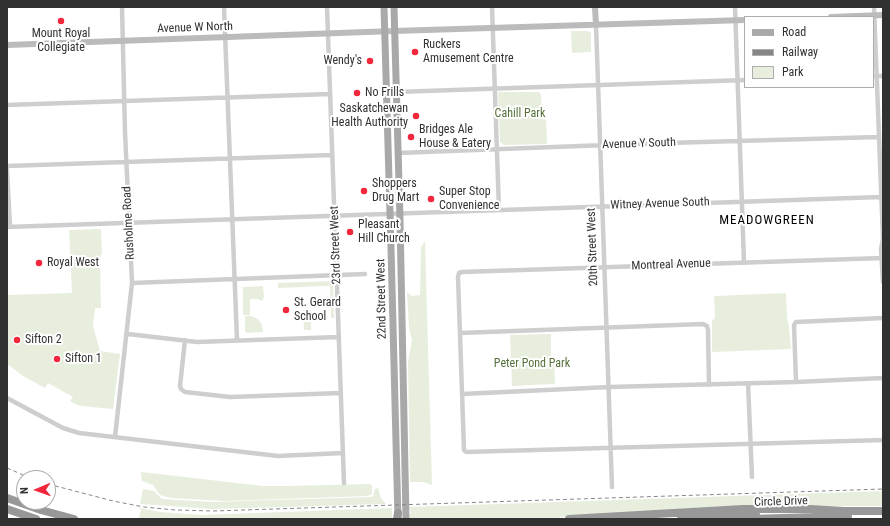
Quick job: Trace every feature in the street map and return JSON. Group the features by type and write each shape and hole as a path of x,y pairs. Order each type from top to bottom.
{"highway":[{"path":"569,519 743,509 810,509 844,511"},
{"path":"8,510 28,519"},
{"path":"8,510 36,519"},
{"path":"35,510 54,519"},
{"path":"44,510 74,519"},
{"name":"Circle Drive","path":"681,519 844,511 883,511"},
{"path":"694,518 752,519 883,516"}],"main road":[{"name":"22nd Street West","path":"384,7 398,517"},
{"name":"22nd Street West","path":"394,7 406,519"}],"street":[{"name":"Rusholme Road","path":"116,438 128,334 132,283 126,162 122,7"},
{"path":"224,7 237,340"},
{"name":"23rd Street West","path":"327,7 340,337 344,483"},
{"path":"492,7 499,210"},
{"name":"20th Street West","path":"595,7 610,388 612,487"},
{"path":"735,7 744,263"},
{"path":"874,7 875,76 883,239 883,282"},
{"path":"852,16 883,15"},
{"name":"Avenue W North","path":"7,45 122,42 384,31 744,20"},
{"path":"875,76 883,76"},
{"path":"396,92 744,80"},
{"path":"7,105 330,94"},
{"name":"Avenue Y South","path":"398,152 879,137"},
{"path":"7,166 332,155"},
{"path":"7,170 8,226"},
{"name":"Witney Avenue South","path":"8,226 881,197"},
{"name":"Montreal Avenue","path":"460,333 458,277 459,273 462,272 882,258"},
{"path":"132,283 365,274"},
{"path":"796,382 794,325 796,322 883,318"},
{"path":"709,385 708,330 707,326 703,324 460,333 464,450 466,452 612,449 883,440"},
{"path":"128,334 197,342 340,337"},
{"path":"185,340 180,386 185,392 230,397 341,393"},
{"path":"462,394 883,378"},
{"path":"748,383 752,477"},
{"path":"7,398 63,428 79,433 278,456 343,453"}],"green space":[{"path":"571,31 588,31 591,33 591,52 572,53"},
{"name":"Cahill Park","path":"498,92 539,92 541,94 542,119 546,120 547,144 504,145 500,142"},
{"path":"101,229 101,308 95,308 93,326 100,351 120,354 113,409 81,406 75,404 70,401 73,397 48,383 45,388 23,376 7,364 7,295 72,293 69,230"},
{"path":"425,241 432,485 424,482 410,482 408,361 412,340 409,328 407,292 412,296 420,295 421,247"},
{"path":"331,281 333,283 334,318 331,318 330,286 278,288 278,283"},
{"path":"263,286 264,297 262,301 250,299 250,315 243,315 243,287"},
{"path":"786,293 787,318 791,349 712,352 712,321 715,318 714,296"},
{"path":"303,310 311,310 311,330 304,330"},
{"path":"245,316 251,316 258,319 262,325 263,332 247,333 245,331"},
{"name":"Peter Pond Park","path":"551,334 551,356 554,361 555,384 512,386 510,335"},
{"path":"141,472 263,486 370,484 372,486 372,494 368,496 224,501 171,498 160,495 153,485 142,481"},
{"path":"378,488 381,498 386,504 212,509 140,504 143,489 154,491 162,499 213,502 371,497 373,496 375,489"},
{"path":"883,491 883,506 724,506 548,519 409,519 409,514 411,514 409,507"},
{"path":"140,508 160,512 201,515 392,508 392,519 139,519 141,512"}],"railway":[{"path":"7,468 16,472"},
{"path":"56,486 113,501 144,507 175,510 213,511 883,489"}],"place":[{"name":"Mount Royal Collegiate","path":"61,21"},
{"name":"Ruckers Amusement Centre","path":"415,52"},
{"name":"Wendy's","path":"370,61"},
{"name":"No Frills","path":"357,93"},
{"name":"Saskatchewan Health Authority","path":"416,116"},
{"name":"Bridges Ale House & Eatery","path":"411,137"},
{"name":"Shoppers Drug Mart","path":"364,191"},
{"name":"Super Stop Convenience","path":"431,199"},
{"name":"Pleasant Hill Church","path":"350,232"},
{"name":"Royal West","path":"39,263"},
{"name":"St. Gerard School","path":"286,310"},
{"name":"Sifton 2","path":"17,340"},
{"name":"Sifton 1","path":"57,359"}],"district":[{"name":"MEADOWGREEN","path":"767,221"}]}
